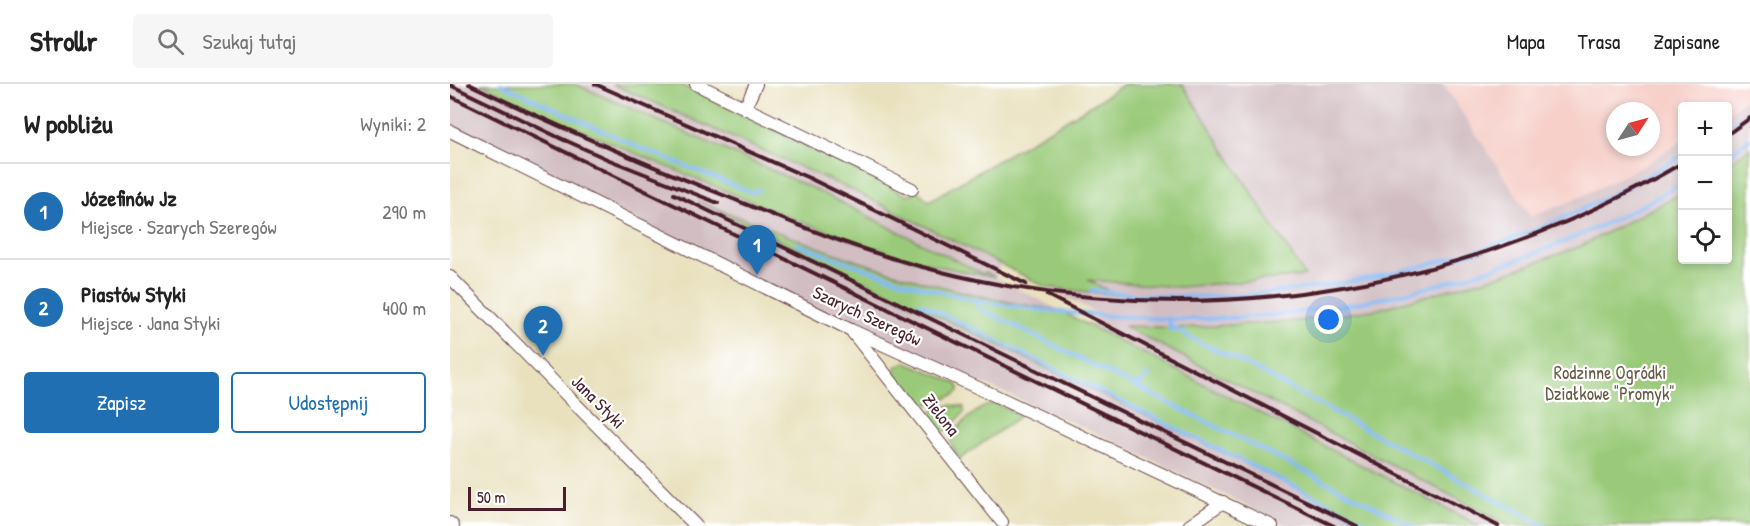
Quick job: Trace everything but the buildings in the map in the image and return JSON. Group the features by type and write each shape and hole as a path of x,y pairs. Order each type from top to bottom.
{"street":[{"path":"696,84 912,189"},
{"path":"745,108 756,84"},
{"name":"Szarych Szeregów","path":"450,131 851,330 1272,526"},
{"name":"Jana Styki","path":"450,277 696,526"},
{"name":"Zielona","path":"851,330 1002,522"},
{"path":"1189,526 1223,502"}],"shaded area":[{"path":"450,84 481,84 585,133 803,223 963,272 984,274 812,188 575,84 612,84 901,213 1001,265 995,277 1059,310 1003,301 868,265 709,206 1375,526 1289,526 1092,431 777,290 450,128"},
{"path":"1182,84 1443,84 1531,217 1574,200 1647,164 1678,144 1678,195 1581,246 1501,275 1378,309 1298,321 1180,328 1126,327 1510,526 1480,526 1091,326 1097,313 1046,287 1114,295 1086,280 1180,287 1305,276"},
{"path":"1443,84 1750,84 1750,96 1732,110 1732,102 1678,102 1678,144 1660,155 1660,102 1606,102 1606,156 1659,156 1574,200 1531,218"},
{"path":"1750,96 1750,148 1732,161 1732,156 1732,110"}],"green space":[{"path":"481,84 575,84 812,188 983,274 985,272 995,277 925,263 823,230 631,152"},
{"path":"612,84 679,84 906,195 918,191 929,201 1124,84 1182,84 1305,276 1180,287 1088,280 1116,295 1046,287 852,190"},
{"name":"Rodzinne Ogródki Działkowe \"Promyk\"","path":"1750,148 1750,526 1510,526 1124,326 1180,328 1298,321 1378,309 1501,275 1581,246 1678,195 1678,264 1732,264 1732,161"},
{"path":"698,201 830,251 920,281 1012,303 1059,310 1480,526 1375,526"},
{"path":"906,362 956,383 959,391 919,408 892,376 897,366"},
{"path":"993,404 1020,416 960,459 951,444 955,432 974,414"},
{"path":"950,405 964,407 964,413 946,431 936,433 927,419 933,411"}],"waterway":[{"path":"501,84 643,149 751,192 759,189"},
{"path":"1732,124 1750,111"},
{"path":"1732,151 1750,139"},
{"path":"1091,290 1193,297 1245,295 1297,290 1400,272 1498,244 1546,226 1615,193 1678,158"},
{"path":"1171,331 1168,319 1234,318 1301,312 1368,301 1434,285 1500,266 1563,242 1624,214 1678,185"},
{"path":"797,244 910,283 981,301 1074,313 1168,319"},
{"path":"979,300 977,307 1414,526"},
{"path":"920,303 1375,526"},
{"path":"1170,325 1194,340 1238,360 1545,526"},
{"path":"1134,385 1141,383 1148,375"}],"railway":[{"path":"469,84 565,129 662,170 881,255 934,270 1030,290 1126,299 1223,300 1318,291 1413,272 1506,245 1596,208 1678,165"},
{"path":"595,84 809,178 1026,284"},
{"path":"450,85 566,141"},
{"path":"450,96 1334,526"},
{"path":"1732,131 1750,118"},
{"path":"558,137 718,203"},
{"path":"674,194 1357,526"},
{"path":"1047,295 1498,526"}],"place":[{"name":"Józefinów Jz","path":"757,275"},
{"name":"Piastów Styki","path":"543,356"}]}
